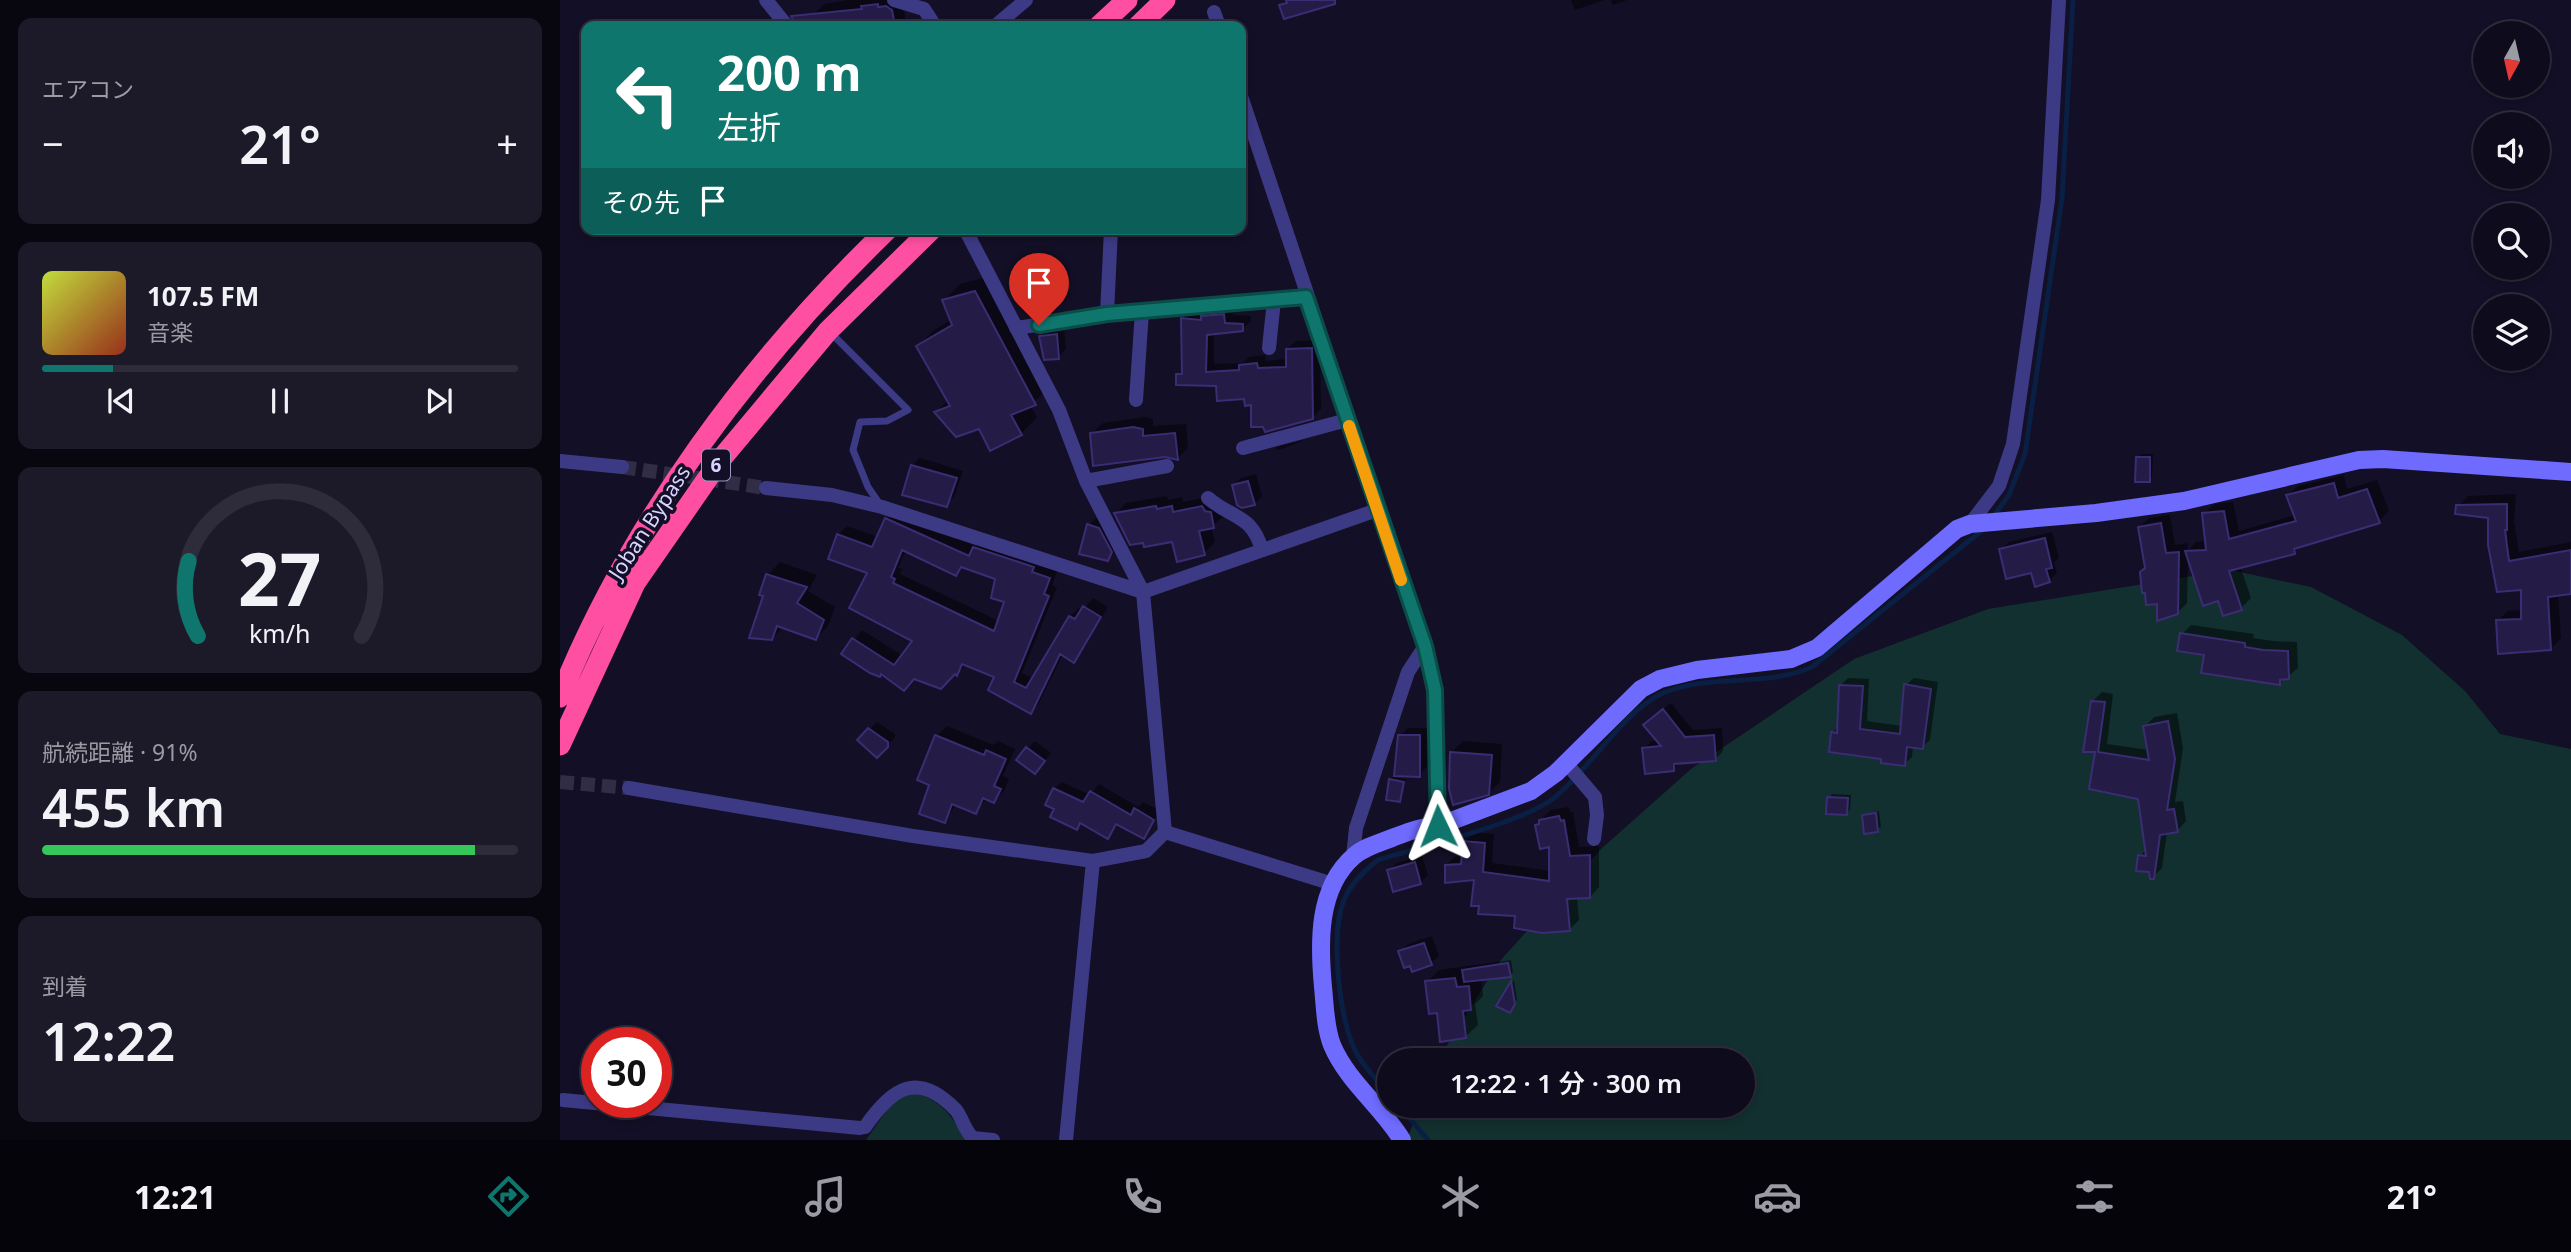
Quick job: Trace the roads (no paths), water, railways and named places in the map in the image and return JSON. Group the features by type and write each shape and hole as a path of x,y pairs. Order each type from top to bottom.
{"highway":[{"path":"1105,21 1127,0"},
{"path":"1143,21 1165,0"},
{"name":"Joban Bypass","path":"560,698 565,681 624,562 697,449 801,318 882,235"},
{"name":"Joban Bypass","path":"560,744 635,583 721,459 828,331 926,235"}],"street":[{"path":"766,0 783,21"},
{"path":"894,0 924,9 932,21"},
{"path":"1001,21 1026,0"},
{"path":"1983,522 2013,444 2048,200 2059,0"},
{"path":"1246,111 1377,510 1425,646 1435,690 1438,826"},
{"path":"968,235 1059,410 1086,481 1143,592 1165,832"},
{"path":"1107,314 1111,235"},
{"path":"1016,328 1107,314 1306,297"},
{"path":"1269,348 1274,300"},
{"path":"1136,400 1142,311"},
{"path":"1243,448 1347,420"},
{"path":"1402,1140 1387,1115 1348,1070 1332,1045 1326,1016 1320,955 1325,904 1333,884 1353,857 1369,847 1425,826 1438,826 1531,791 1574,771 1641,689 1660,678 1697,670 1791,659 1817,648 1958,529 1983,522 2096,513 2184,500 2359,460 2383,459 2571,472"},
{"path":"560,461 622,467"},
{"path":"1086,481 1167,466"},
{"path":"766,488 832,495 882,507 1143,592 1377,510"},
{"path":"1208,498 1249,523 1257,533 1262,550"},
{"path":"1353,857 1356,828 1408,672 1425,646"},
{"path":"1574,771 1597,806 1594,839"},
{"path":"629,788 913,836 1093,861 1146,851 1165,832"},
{"path":"1165,832 1333,884"},
{"path":"1066,1140 1093,861"},
{"path":"563,1100 860,1128 865,1127 881,1105 899,1090 918,1087 940,1097 958,1112 973,1138 993,1140"}],"lane":[{"path":"828,331 908,410 887,421 860,422 853,450 868,487 882,507"}],"waterway":[{"path":"1993,517 2009,495 2025,454 2062,198 2073,0"},
{"path":"1377,1080 1356,1052 1350,1038 1338,977 1340,915 1347,894 1363,873 1378,860 1495,825 1539,808 1567,786 1633,714 1661,694 1697,684 1775,677 1812,667 1985,528"},
{"path":"1409,1118 1428,1140"}],"tunnel":[{"path":"622,467 766,488"},
{"path":"560,782 629,788"}]}
